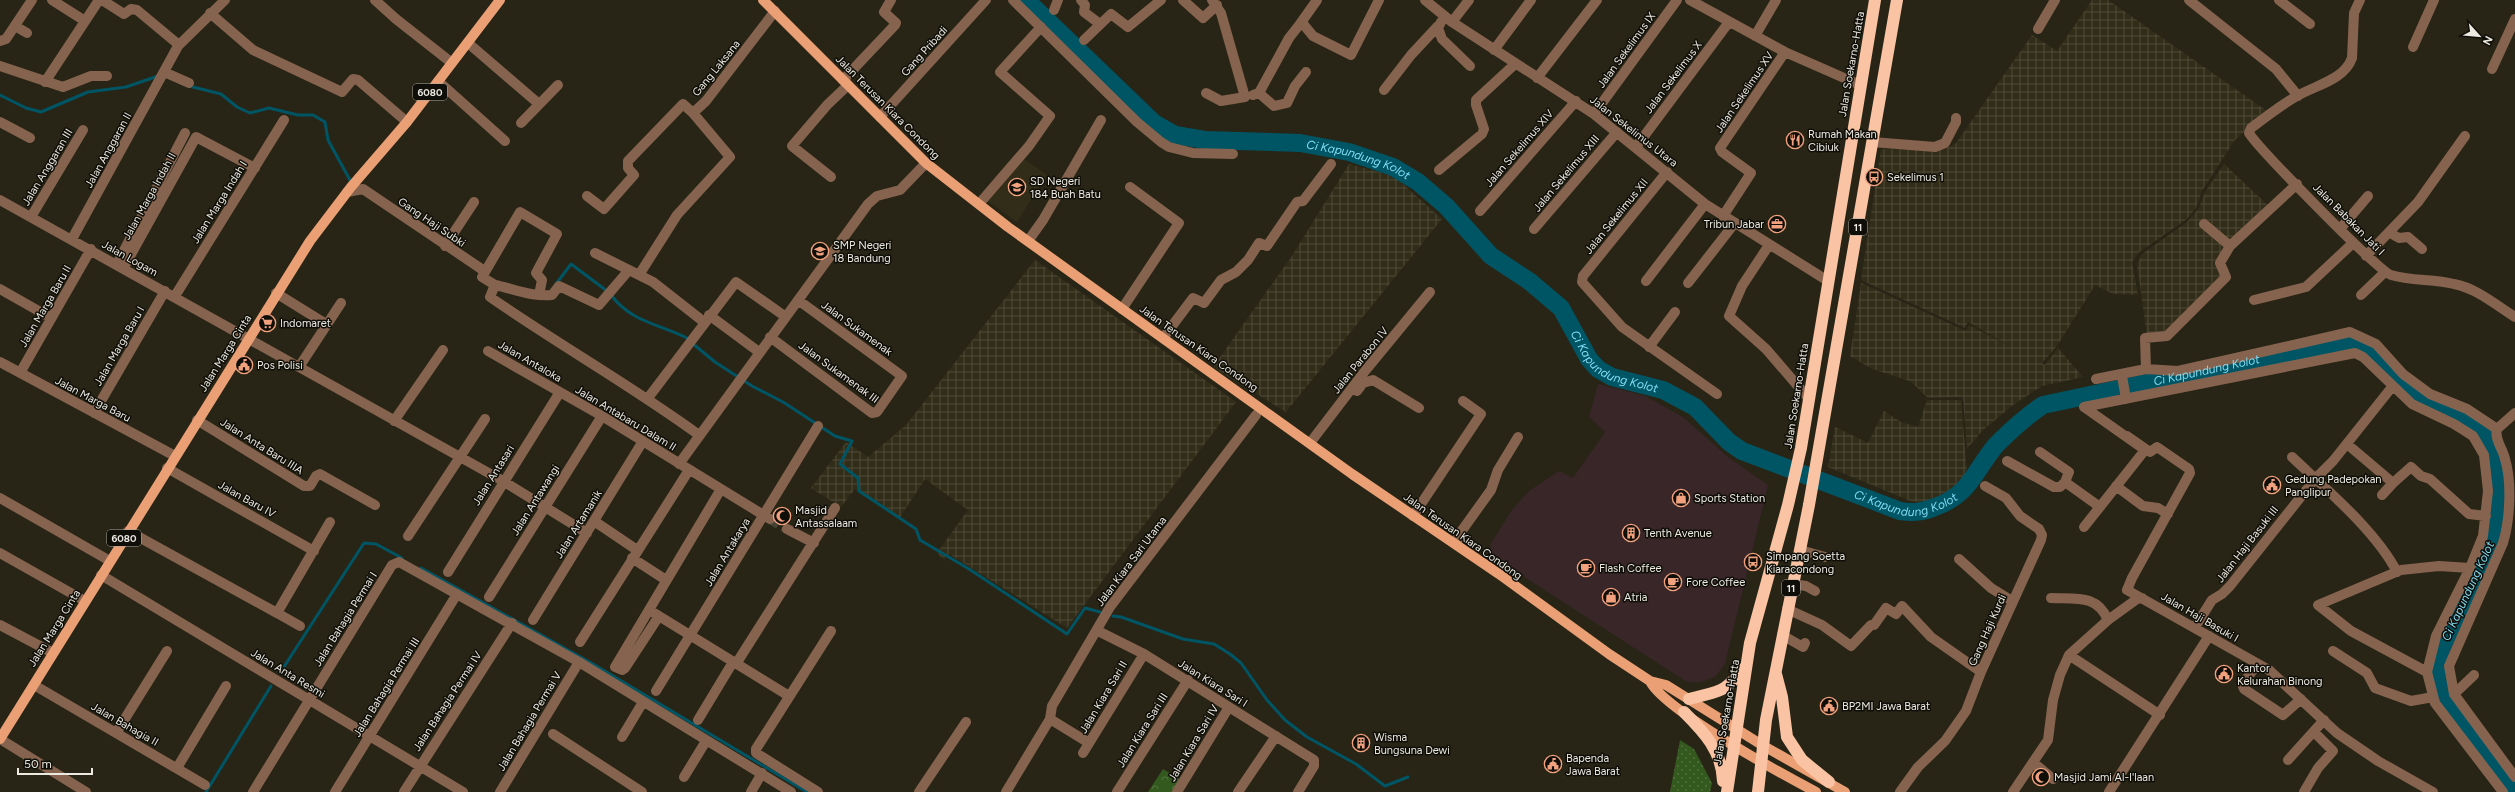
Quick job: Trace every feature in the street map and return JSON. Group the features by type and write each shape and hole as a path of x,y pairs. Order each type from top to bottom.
{"highway":[{"name":"Jalan Soekarno-Hatta","path":"1725,792 1735,728 1758,610 1789,502 1801,448 1875,0"},
{"name":"11","path":"1758,792 1762,745 1787,609 1809,505 1897,0"},
{"path":"1689,699 1718,693 1731,684 1747,665"},
{"path":"1775,671 1782,697 1787,737 1802,760 1829,782"},
{"path":"1684,712 1706,735 1717,752 1723,770 1725,792"}],"main road":[{"name":"Jalan Marga Cinta","path":"0,739 167,468 310,241 355,188 500,0"},
{"name":"Jalan Terusan Kiara Condong","path":"763,0 926,163 1028,241 1413,516 1457,545 1650,681 1666,685 1762,745 1845,792"},
{"name":"Jalan Terusan Kiara Condong","path":"1650,681 1659,695 1684,712 1761,761 1816,792"}],"street":[{"path":"0,41 6,39 32,0"},
{"path":"52,0 85,21"},
{"path":"45,82 100,0 124,14 131,9 137,10 179,45"},
{"name":"Jalan Anggaran II","path":"72,239 179,45 225,0"},
{"path":"375,0 396,19 452,63"},
{"path":"831,177 792,146 895,25 896,23 884,12 891,0"},
{"name":"Gang Pribadi","path":"880,117 986,0"},
{"path":"1013,0 1137,122 1161,142 1169,147 1193,153 1233,154"},
{"path":"1054,10 1058,0"},
{"path":"1081,0 1085,5 1084,12 1100,24"},
{"path":"1084,40 1112,14 1126,28 1161,0"},
{"path":"1183,0 1203,18 1215,2 1221,13 1245,97"},
{"path":"1206,94 1221,101 1259,93 1294,30 1317,0"},
{"path":"1300,24 1304,25 1313,36 1351,55 1379,0"},
{"name":"Jalan Sekelimus Utara","path":"1425,0 1449,19 1494,50 1576,101 1594,114 1706,204 1734,224 1828,281"},
{"path":"1384,90 1401,67 1438,26 1449,19 1469,0"},
{"path":"1494,50 1531,0"},
{"path":"1537,78 1597,0"},
{"name":"Jalan Sekelimus IX","path":"1594,114 1677,0"},
{"path":"1690,0 1785,52 1860,85"},
{"path":"1755,36 1776,0"},
{"path":"2038,29 2055,0"},
{"path":"2189,0 2276,69 2298,96 2324,84 2349,65 2352,58 2353,24 2360,0"},
{"path":"2279,0 2310,24"},
{"path":"2413,47 2434,0"},
{"name":"Gang Laksana","path":"587,196 604,209 634,175 628,168 628,161 653,133 683,104 693,113 718,86 775,11"},
{"path":"210,13 251,49 342,92 353,79 358,80 407,122"},
{"path":"2492,69 2515,19"},
{"name":"Jalan Sekelimus X","path":"1636,147 1729,22"},
{"path":"15,26 27,33"},
{"path":"1438,26 1442,39 1470,66"},
{"path":"979,204 1029,146 1050,116 1000,72 1041,28"},
{"path":"468,43 539,104"},
{"name":"Jalan Sekelimus XV","path":"1723,216 1751,173 1722,152 1720,148 1785,52"},
{"path":"1439,170 1482,134 1484,129 1476,105 1476,100 1515,64"},
{"path":"0,66 45,82 63,86 91,76 107,76"},
{"path":"1259,93 1274,106 1287,103 1295,86 1306,72"},
{"path":"163,74 189,83"},
{"path":"438,81 505,141"},
{"path":"521,123 558,85"},
{"name":"Jalan Babakan Jati I","path":"2298,96 2251,128 2251,136 2353,243 2385,272 2409,279 2454,284 2468,288 2515,317"},
{"name":"Jalan Sekelimus XIV","path":"1480,211 1576,101"},
{"path":"639,275 678,215 730,157 693,113"},
{"path":"1872,142 1935,147 1945,143 1956,122 1956,118"},
{"name":"Jalan Marga Indah I","path":"175,296 284,120"},
{"path":"1028,241 1043,220 1101,120"},
{"path":"0,122 30,138"},
{"name":"Jalan Anggaran III","path":"31,217 83,130"},
{"name":"Jalan Sekelimus XIII","path":"1534,229 1617,132"},
{"path":"181,153 185,133"},
{"path":"2366,256 2390,233 2418,202 2465,136"},
{"name":"Jalan Marga Indah II","path":"120,265 181,153 196,137 255,168"},
{"path":"679,464 868,204 877,196 900,190 926,163"},
{"path":"1163,338 1193,298 1204,303 1221,280 1236,272 1248,260 1259,243 1267,246 1297,202 1303,201 1331,164"},
{"name":"Jalan Sekelimus XII","path":"1649,347 1622,327 1588,292 1582,282 1583,276 1667,172"},
{"path":"2146,369 2144,339 2167,336 2226,276 2220,263 2230,246 2297,184"},
{"path":"1122,309 1179,223 1130,187"},
{"name":"Gang Haji Subki","path":"355,188 445,246 484,274 495,285 520,293 539,293"},
{"path":"2340,229 2368,196"},
{"name":"Jalan Logam","path":"0,200 249,337 394,421 503,481 587,533"},
{"path":"445,246 474,202"},
{"path":"1646,281 1706,204"},
{"path":"484,274 520,212 556,234 536,273 542,280 539,293 552,295 560,286 599,305 629,270"},
{"path":"1688,283 1734,224"},
{"path":"2204,224 2230,246"},
{"path":"2390,233 2399,238 2408,237 2422,249"},
{"path":"2254,300 2264,296 2306,287 2353,243"},
{"path":"1768,245 1742,286 1729,316 1766,349 1809,399"},
{"name":"Jalan Marga Baru II","path":"20,374 90,249"},
{"path":"595,253 658,285 759,352"},
{"path":"2361,295 2385,272"},
{"path":"648,398 734,284 738,282 786,316"},
{"path":"495,285 490,297 537,330 648,398 700,435"},
{"path":"0,289 51,318"},
{"name":"Jalan Marga Baru I","path":"94,413 165,291"},
{"name":"Jalan Parabon IV","path":"1312,444 1365,371 1430,292"},
{"path":"276,293 326,324"},
{"name":"Jalan Sukamenak","path":"798,300 902,376"},
{"path":"299,367 341,303"},
{"path":"1675,312 1649,347 1717,394"},
{"path":"2096,379 2122,377 2146,369 2178,371 2350,332 2376,344 2403,374 2430,394 2467,409 2497,429"},
{"name":"Jalan Sukamenak III","path":"770,337 872,413 877,412 902,376"},
{"path":"394,421 443,350"},
{"name":"Jalan Antaloka","path":"488,352 560,392"},
{"path":"2084,526 2145,450 2084,407 2355,353 2364,357 2392,387 2412,404 2454,424 2477,440 2484,455 2488,491 2483,536 2470,568 2436,636 2427,672 2433,698 2503,792"},
{"name":"Jalan Marga Baru","path":"0,362 175,456"},
{"path":"2122,377 2126,398"},
{"path":"1312,444 1363,384 1369,380 1373,380 1420,408"},
{"name":"Jalan Haji Basuki III","path":"2195,627 2211,601 2222,594 2230,586 2314,479 2347,444 2392,387"},
{"name":"Jalan Antabaru Dalam II","path":"560,392 767,517"},
{"name":"Jalan Antasari","path":"448,572 503,481 560,392"},
{"path":"1413,516 1481,414 1463,401"},
{"path":"2515,413 2497,429 2497,439 2506,460 2509,524 2503,543 2449,666 2454,694 2515,777"},
{"name":"Jalan Kiara Sari Utama","path":"1006,792 1050,719 1052,706 1098,631 1110,607 1256,415"},
{"name":"Jalan Antawangi","path":"489,597 602,416"},
{"path":"408,536 485,419"},
{"name":"Jalan Anta Baru IIIA","path":"197,420 304,486 310,486 316,476 320,474 375,505"},
{"name":"Jalan Antakarya","path":"656,691 767,517 818,426"},
{"name":"Jalan Haji Basuki I","path":"2127,436 2150,452 2157,447 2189,470 2189,477 2126,588 2258,664 2280,679 2337,733 2378,762 2433,792"},
{"path":"1457,545 1458,536 1491,490 1498,470 1518,437"},
{"name":"Jalan Artamanik","path":"533,620 643,442"},
{"path":"2347,444 2393,483"},
{"path":"2007,461 2054,487 2060,487 2065,482 2069,472 2040,452"},
{"path":"2292,457 2370,535 2391,559 2397,572"},
{"path":"2382,495 2411,467 2421,477 2430,479 2469,514 2486,516"},
{"name":"Jalan Baru IV","path":"167,468 314,551"},
{"path":"580,642 634,554 689,470"},
{"path":"2065,482 2100,507"},
{"name":"Gang Haji Kurdi","path":"1900,792 1918,767 1945,741 1958,724 1971,702 1981,672 2041,540 2042,531 2020,516 2006,498 1985,486"},
{"path":"2116,486 2143,506 2158,508 2168,514"},
{"path":"659,616 625,668 622,670 615,667 721,489"},
{"path":"0,498 110,560"},
{"path":"698,720 814,544 835,508"},
{"path":"594,521 666,580"},
{"path":"277,613 330,522"},
{"path":"787,529 814,544"},
{"path":"128,531 300,626"},
{"path":"1800,550 1825,557"},
{"path":"0,553 86,601"},
{"path":"1959,559 1991,588 2012,601"},
{"name":"Jalan Bahagia Permai I","path":"253,792 396,562 457,594"},
{"path":"2427,672 2357,634 2318,607 2319,604 2397,572 2439,566 2470,568"},
{"name":"Jalan Anta Resmi","path":"101,575 464,792"},
{"path":"1792,584 1806,586 1815,592"},
{"path":"457,594 512,623 578,662 706,742 791,792"},
{"name":"Jalan Bahagia Permai III","path":"335,792 457,594"},
{"path":"2051,598 2084,599 2091,601 2101,607 2108,620"},
{"path":"2013,792 2034,763 2050,735 2053,700 2060,675 2069,655 2108,620 2137,599 2142,598"},
{"path":"1787,609 1822,624 1850,646 1871,625 1874,625 1886,608 1896,614 1902,606 1931,637 1981,672"},
{"path":"649,610 789,696"},
{"name":"Jalan Bahagia Permai IV","path":"404,792 419,766 512,623"},
{"path":"0,625 53,653"},
{"path":"818,792 756,754 757,746 831,631"},
{"name":"Jalan Kiara Sari I","path":"1098,631 1144,654 1188,680 1314,760 1314,766 1298,792"},
{"path":"1782,635 1803,647 1805,643"},
{"path":"2109,792 2160,715 2209,636"},
{"path":"116,733 167,651"},
{"path":"2333,651 2367,673 2376,688 2411,701 2433,698"},
{"name":"Jalan Kiara Sari II","path":"1083,754 1144,654"},
{"path":"2069,655 2160,715"},
{"name":"Jalan Bahagia Permai V","path":"500,792 578,662"},
{"path":"2258,664 2242,684 2244,690 2282,715 2301,699"},
{"path":"2454,694 2474,675"},
{"name":"Jalan Kiara Sari III","path":"1117,792 1188,680"},
{"name":"Jalan Bahagia II","path":"34,685 205,785"},
{"path":"177,768 226,686"},
{"path":"622,737 643,702"},
{"name":"Jalan Kiara Sari IV","path":"1177,792 1229,707"},
{"path":"1050,719 1089,743"},
{"path":"2288,760 2324,720"},
{"path":"919,792 966,722"},
{"path":"2304,792 2318,768 2333,751 2314,732"},
{"path":"553,734 642,792"},
{"path":"1238,792 1276,736"},
{"path":"0,739 86,792"},
{"path":"684,777 706,742"},
{"path":"2034,763 2053,779"},
{"path":"751,792 762,774"}],"shaded area":[{"path":"2092,0 2108,0 2267,111 2234,141 2202,191 2196,208 2187,219 2138,253 2132,262 2138,295 2113,294 2095,285 2057,346 2042,363 2045,365 2058,348 2083,377 2042,386 2013,405 1982,431 1967,449 1963,397 1928,398 1910,381 1872,369 1850,356 1861,283 1966,331 1969,325 2013,348 1968,322 1965,328 1861,280 1881,149 1944,150 1956,143 2032,35 2057,51"},
{"name":"SD Negeri 184 Buah Batu","path":"1021,157 1047,175 1017,222 986,200"},
{"path":"1349,164 1394,176 1442,219 1286,412 1213,367 1292,256"},
{"path":"2224,164 2273,210 2217,263 2227,272 2165,334 2147,335 2137,265 2142,254 2187,222 2199,208 2205,192"},
{"path":"1035,260 1236,402 1067,628 949,554 944,560 937,553 968,510 925,479 899,519 855,489 841,507 811,488 846,442 868,457 906,425"},
{"path":"1598,384 1645,396 1683,417 1728,457 1768,485 1725,664 1715,677 1701,682 1687,682 1492,556 1490,545 1512,510 1529,491 1559,471 1573,478 1605,432 1589,417"},
{"path":"1927,400 1961,400 1967,473 1964,481 1957,488 1925,502 1913,502 1828,467 1835,427 1868,443 1884,411 1901,422 1918,427"}],"green space":[{"path":"1680,740 1694,749 1712,783 1710,792 1670,792"},
{"path":"1163,769 1181,780 1173,792 1148,792"}],"waterway":[{"name":"Ci Kapundung Kolot","path":"1026,0 1154,123 1175,135 1205,140 1300,143 1349,152 1393,167 1418,182 1446,206 1491,256 1529,281 1561,308 1589,359 1598,369 1612,377 1663,390 1695,407 1729,442 1742,451 1900,511 1918,512 1926,510 1947,502 1956,496 1971,481 1996,445 2018,424 2043,405 2316,347 2353,342 2368,347 2400,382 2414,393 2473,420 2487,433 2498,487 2498,515 2492,541 2441,649 2436,673 2441,695 2515,791"},
{"path":"0,95 26,108 41,112 88,92 126,87 158,76"},
{"path":"189,86 221,94 237,107 250,113 269,108 298,115 313,115 325,122 328,140 351,182"},
{"path":"556,284 571,264 607,291"},
{"path":"611,295 619,304 636,317 687,338"},
{"path":"692,343 715,362 752,386 783,402 835,436 852,441 840,464 858,478 859,491 916,529 920,540 969,569 1067,634 1085,608 1100,612"},
{"path":"280,673 364,543 376,544 402,558"},
{"path":"421,568 593,664 807,792"},
{"path":"1113,616 1121,617 1183,639 1214,644 1241,663 1267,700 1285,720 1307,737 1356,764 1385,786 1408,777"},
{"path":"206,792 271,686"}],"tunnel":[{"path":"770,519 787,529"}],"place":[{"name":"Rumah Makan Cibiuk","path":"1795,140"},
{"name":"Sekelimus 1","path":"1874,177"},
{"name":"SD Negeri 184 Buah Batu","path":"1017,187"},
{"name":"Tribun Jabar","path":"1777,224"},
{"name":"SMP Negeri 18 Bandung","path":"820,251"},
{"name":"Indomaret","path":"267,323"},
{"name":"Pos Polisi","path":"244,365"},
{"name":"Gedung Padepokan Panglipur","path":"2272,485"},
{"name":"Sports Station","path":"1681,498"},
{"name":"Masjid Antassalaam","path":"782,516"},
{"name":"Tenth Avenue","path":"1631,533"},
{"name":"Simpang Soetta Kiaracondong","path":"1753,562"},
{"name":"Flash Coffee","path":"1586,568"},
{"name":"Fore Coffee","path":"1673,582"},
{"name":"Atria","path":"1611,597"},
{"name":"Kantor Kelurahan Binong","path":"2224,674"},
{"name":"BP2MI Jawa Barat","path":"1829,706"},
{"name":"Wisma Bungsuna Dewi","path":"1361,743"},
{"name":"Bapenda Jawa Barat","path":"1553,764"},
{"name":"Masjid Jami Al-I'laan","path":"2041,777"}]}
